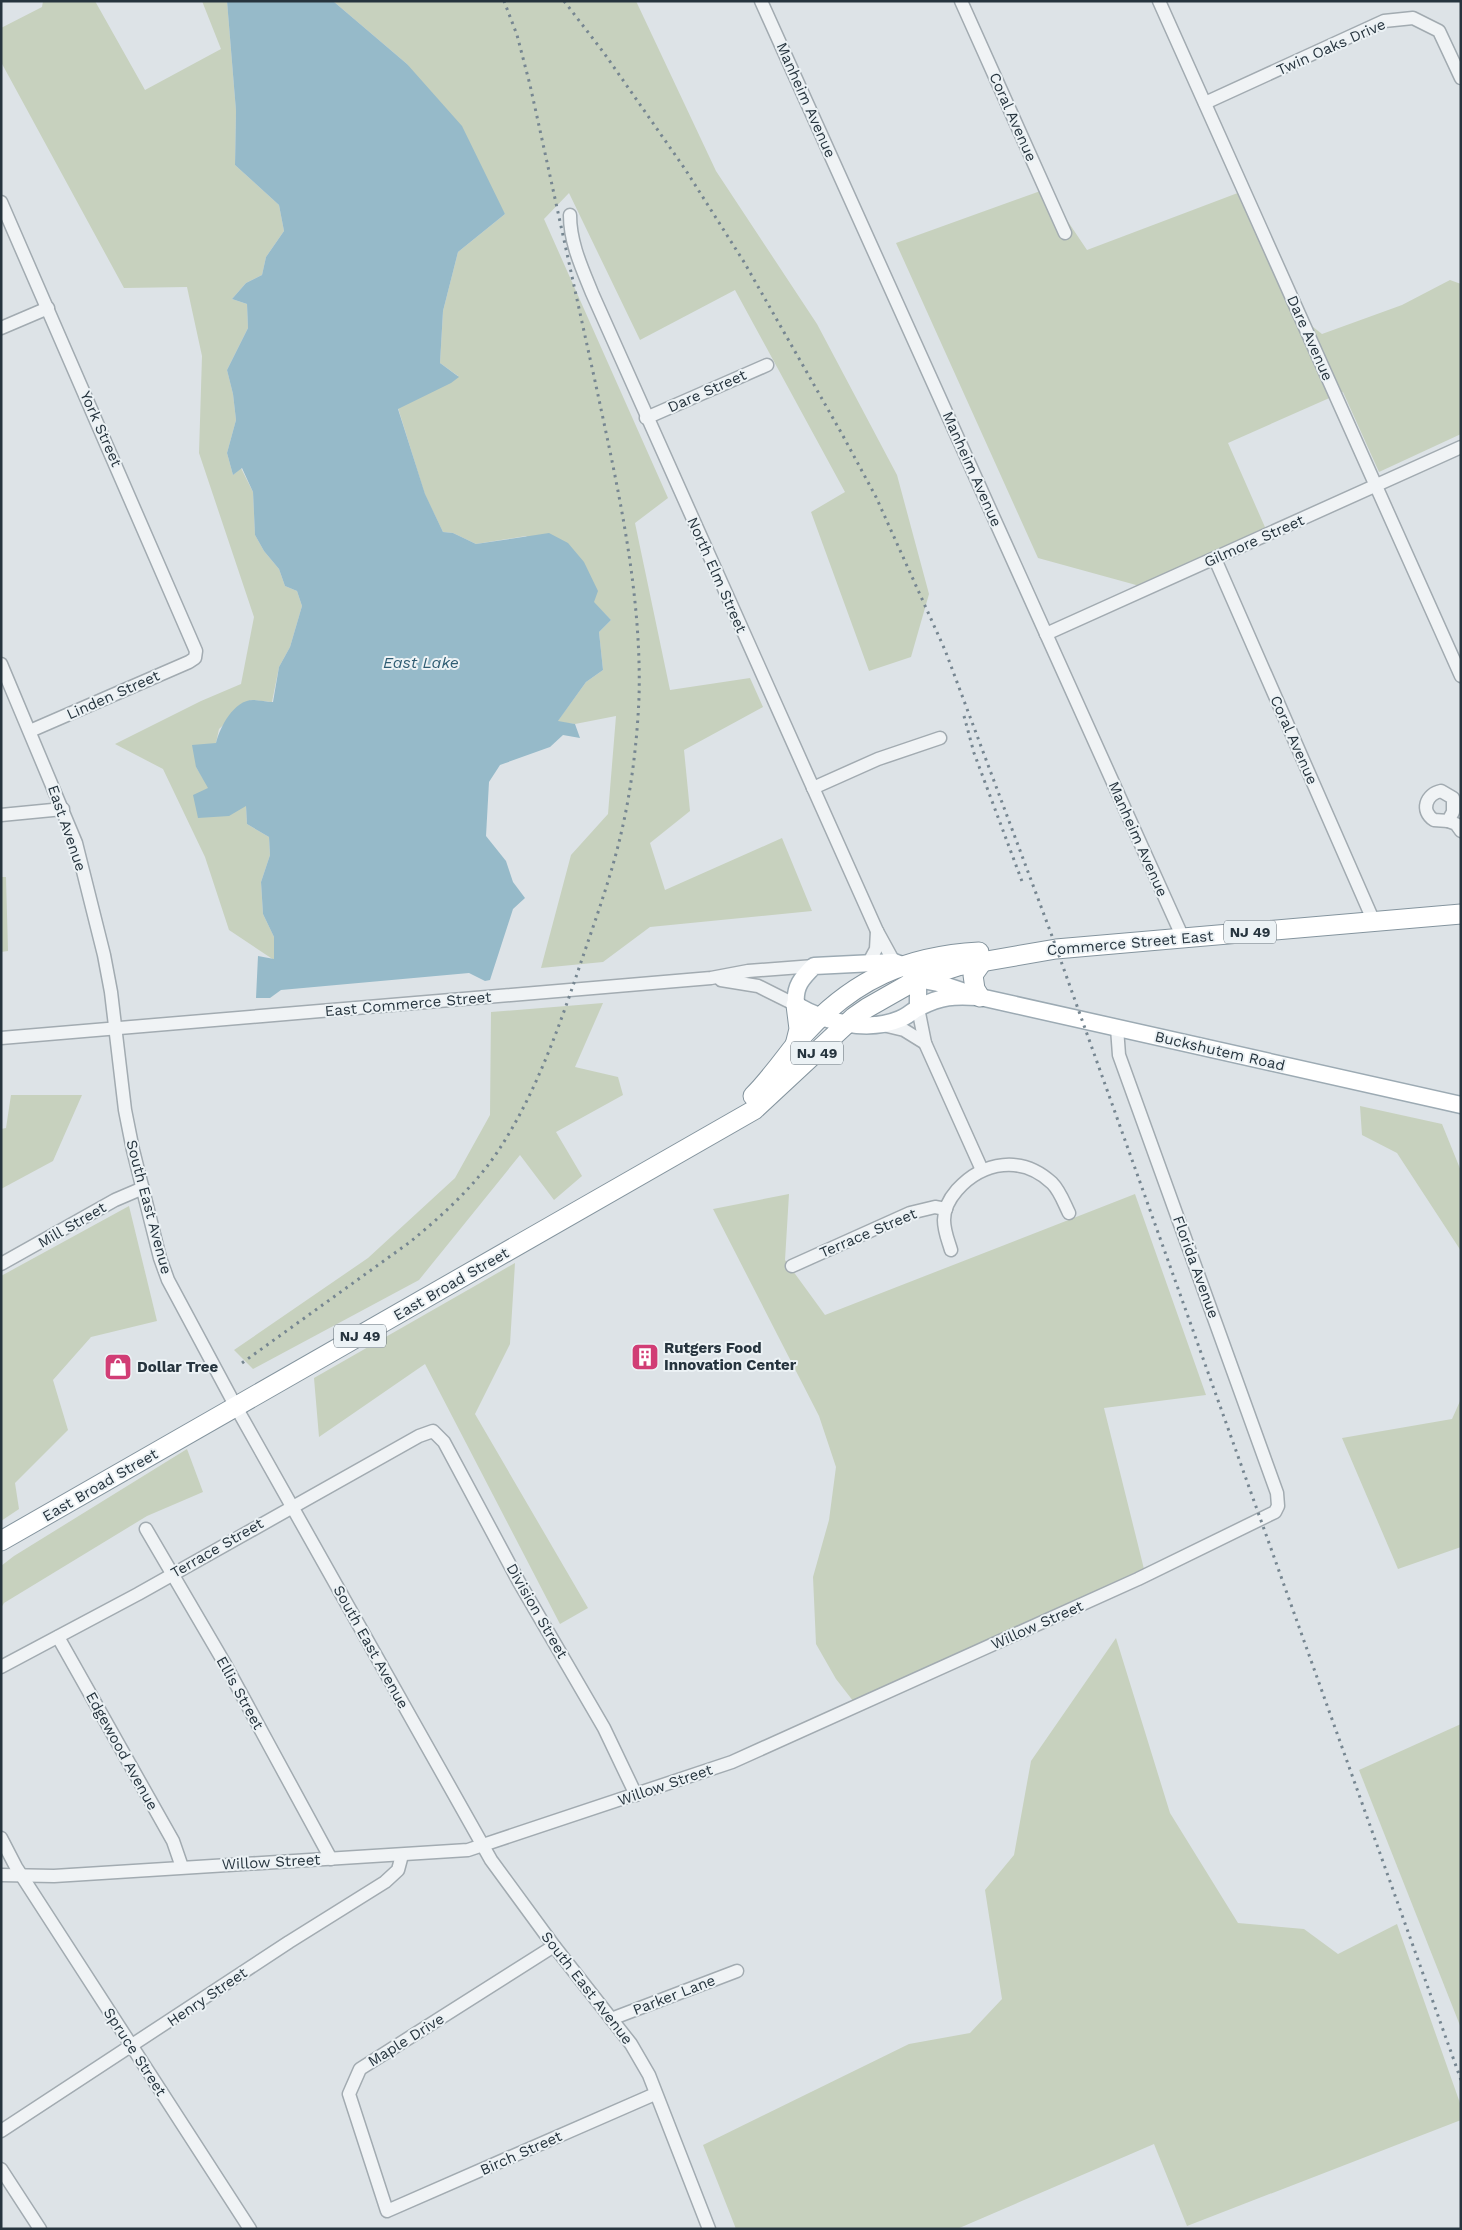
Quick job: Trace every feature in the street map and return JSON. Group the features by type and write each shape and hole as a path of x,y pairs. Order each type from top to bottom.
{"highway":[{"name":"Commerce Street East","path":"898,964 954,953 1039,951 1461,914"},
{"name":"Commerce Street East","path":"918,979 958,966 1039,951"},
{"path":"980,997 975,989 973,975 983,961"},
{"name":"East Broad Street","path":"1,1541 754,1110 792,1060 820,1018 872,979 898,964"},
{"name":"East Broad Street","path":"792,1060 848,1023 867,1008 918,979"},
{"path":"792,1060 799,1029 796,1005"}],"main road":[{"name":"Commerce Street East","path":"814,966 869,962 898,964"},
{"path":"898,964 918,979 946,985 980,997"},
{"path":"814,966 795,990 796,1005 820,1018 868,1024 895,1021 944,996 980,997"},
{"path":"918,979 918,1008"},
{"name":"Buckshutem Road","path":"980,997 1461,1105"}],"street":[{"name":"Manheim Avenue","path":"761,1 1183,938"},
{"name":"Coral Avenue","path":"962,1 1065,233"},
{"name":"Dare Avenue","path":"1160,1 1461,676"},
{"name":"Twin Oaks Drive","path":"1205,104 1384,21 1413,18 1439,32 1461,78"},
{"name":"York Street","path":"1,202 194,642 195,658"},
{"name":"North Elm Street","path":"570,215 570,228 578,258 646,418 877,931 898,964"},
{"path":"1,328 48,308"},
{"name":"Dare Street","path":"646,418 767,364"},
{"name":"Gilmore Street","path":"1046,634 1461,446"},
{"name":"Coral Avenue","path":"1215,559 1374,922"},
{"name":"Linden Street","path":"30,732 195,658"},
{"name":"East Avenue","path":"1,664 5,681 30,732 76,843 104,954 116,1028"},
{"path":"813,788 878,759 940,738"},
{"path":"1,815 63,809"},
{"path":"1448,821 1456,824 1461,830"},
{"path":"869,962 876,949 877,931"},
{"name":"East Commerce Street","path":"1,1038 712,978 748,971 814,966"},
{"path":"712,978 758,986 796,1005"},
{"path":"918,1008 925,1043 982,1170"},
{"path":"868,1024 898,1028 925,1043"},
{"name":"South East Avenue","path":"116,1028 125,1110 160,1258 168,1280 236,1407 491,1860 554,1946 631,2044 649,2075 709,2229"},
{"name":"Florida Avenue","path":"1117,1028 1119,1055 1277,1493 1278,1506"},
{"path":"951,1250 945,1230 946,1209 949,1201 962,1185 982,1170 995,1165 1008,1165 1029,1169 1052,1183 1069,1213"},
{"name":"Mill Street","path":"1,1264 115,1200 143,1188"},
{"name":"Terrace Street","path":"792,1266 910,1213 935,1207 946,1209"},
{"name":"Terrace Street","path":"1,1667 419,1436 433,1431"},
{"name":"Division Street","path":"433,1431 444,1442 519,1582 604,1728 636,1795"},
{"name":"Willow Street","path":"1,1875 54,1876 451,1852 483,1845 732,1762 1138,1579 1261,1520 1275,1512 1278,1506"},
{"name":"Ellis Street","path":"146,1529 225,1664 331,1859"},
{"name":"Edgewood Avenue","path":"58,1637 173,1841 182,1867"},
{"name":"Spruce Street","path":"1,1838 21,1875 250,2229"},
{"name":"Henry Street","path":"1,2131 132,2047 289,1942 385,1882 398,1870 402,1855"},
{"name":"Maple Drive","path":"387,2211 350,2094 360,2068 554,1946"},
{"name":"Parker Lane","path":"611,2019 737,1970"},
{"name":"Birch Street","path":"387,2211 655,2094"},
{"path":"1,2169 40,2229"}],"green space":[{"path":"43,1 95,1 145,90 221,49 202,1 227,1 236,111 235,165 279,205 284,231 266,257 262,275 246,283 232,299 247,304 248,328 227,370 233,394 236,420 227,453 233,475 241,468 253,492 255,535 264,551 279,569 285,586 297,591 302,606 290,647 279,667 272,702 251,700 219,729 216,743 196,767 209,788 246,806 247,824 269,837 270,855 261,882 263,914 274,937 274,960 229,930 205,857 163,769 115,744 201,701 241,684 254,617 199,453 202,356 187,287 124,288 1,62 1,28 42,7"},
{"path":"333,1 636,1 716,171 817,324 897,475 929,594 911,657 869,671 811,512 845,492 735,290 640,340 569,193 544,219 668,498 635,523 670,690 750,678 763,707 684,750 690,811 650,843 665,890 782,838 812,911 650,927 603,962 541,968 571,855 608,814 616,716 575,724 557,722 586,682 603,670 599,632 611,620 526,536 476,544 453,533 443,532 425,495 398,408 458,376 440,363 443,311 458,252 505,214 407,64"},
{"path":"1046,189 1087,250 1243,191 1299,316 1322,334 1402,305 1450,280 1461,284 1461,434 1379,472 1343,392 1228,443 1268,534 1147,588 1038,558 896,243"},
{"path":"1,877 6,877 8,951 1,952"},
{"path":"603,1003 575,1067 618,1077 623,1095 556,1132 582,1176 554,1200 520,1155 419,1280 253,1369 234,1350 368,1258 455,1178 490,1115 491,1012"},
{"path":"11,1095 82,1095 53,1161 1,1189 1,1129 6,1128"},
{"path":"1360,1106 1442,1124 1461,1171 1461,1251 1397,1153 1362,1135"},
{"path":"789,1194 785,1260 825,1315 1135,1194 1206,1395 1104,1408 1144,1569 857,1706 836,1679 816,1644 813,1577 829,1520 836,1467 819,1416 713,1209"},
{"path":"129,1206 157,1321 91,1337 53,1380 68,1430 15,1483 19,1509 1,1521 1,1276"},
{"path":"515,1263 510,1344 475,1414 588,1608 560,1624 425,1364 319,1437 314,1378"},
{"path":"1461,1399 1461,1547 1398,1569 1342,1438 1452,1419"},
{"path":"187,1449 203,1492 147,1516 4,1603 1,1608 1,1566 14,1556"},
{"path":"1116,1638 1170,1813 1238,1923 1304,1929 1338,1954 1397,1924 1461,2106 1461,2120 1187,2226 1154,2144 957,2229 736,2229 703,2145 909,2044 970,2033 1002,1999 985,1890 1014,1855 1031,1761"},
{"path":"1461,1724 1461,2028 1359,1770"}],"water":[{"name":"East Lake","path":"227,1 333,1 407,64 462,126 505,214 458,252 443,311 440,363 459,377 451,383 398,409 425,494 443,532 453,533 476,544 549,533 568,543 584,562 598,591 594,602 611,620 599,632 603,670 586,682 558,721 575,724 580,738 563,735 550,747 500,765 489,782 486,836 506,861 513,882 525,898 513,909 490,980 485,981 469,973 281,990 270,998 256,998 258,956 274,959 274,937 263,914 261,882 270,855 269,837 247,824 246,806 229,816 198,818 193,795 208,788 196,767 192,745 216,743 224,722 240,704 253,700 273,702 279,667 290,647 302,606 297,591 285,586 279,569 264,551 255,535 253,492 242,468 233,475 227,453 236,420 233,394 227,370 248,328 247,304 232,299 246,283 262,275 266,257 284,231 279,205 235,165 236,111"}],"railway":[{"path":"242,1363 410,1242 459,1198 481,1174 500,1148 524,1107 553,1041 606,889 616,855 627,804 637,733 639,658 632,578 626,538 603,420 530,85 517,35 504,1"},
{"path":"564,1 604,53 685,169 744,262 876,497 945,650 1052,936 1461,2080"},
{"path":"964,716 974,753 1023,884"}],"place":[{"name":"Rutgers Food Innovation Center","path":"645,1357"},
{"name":"Dollar Tree","path":"118,1367"}]}
